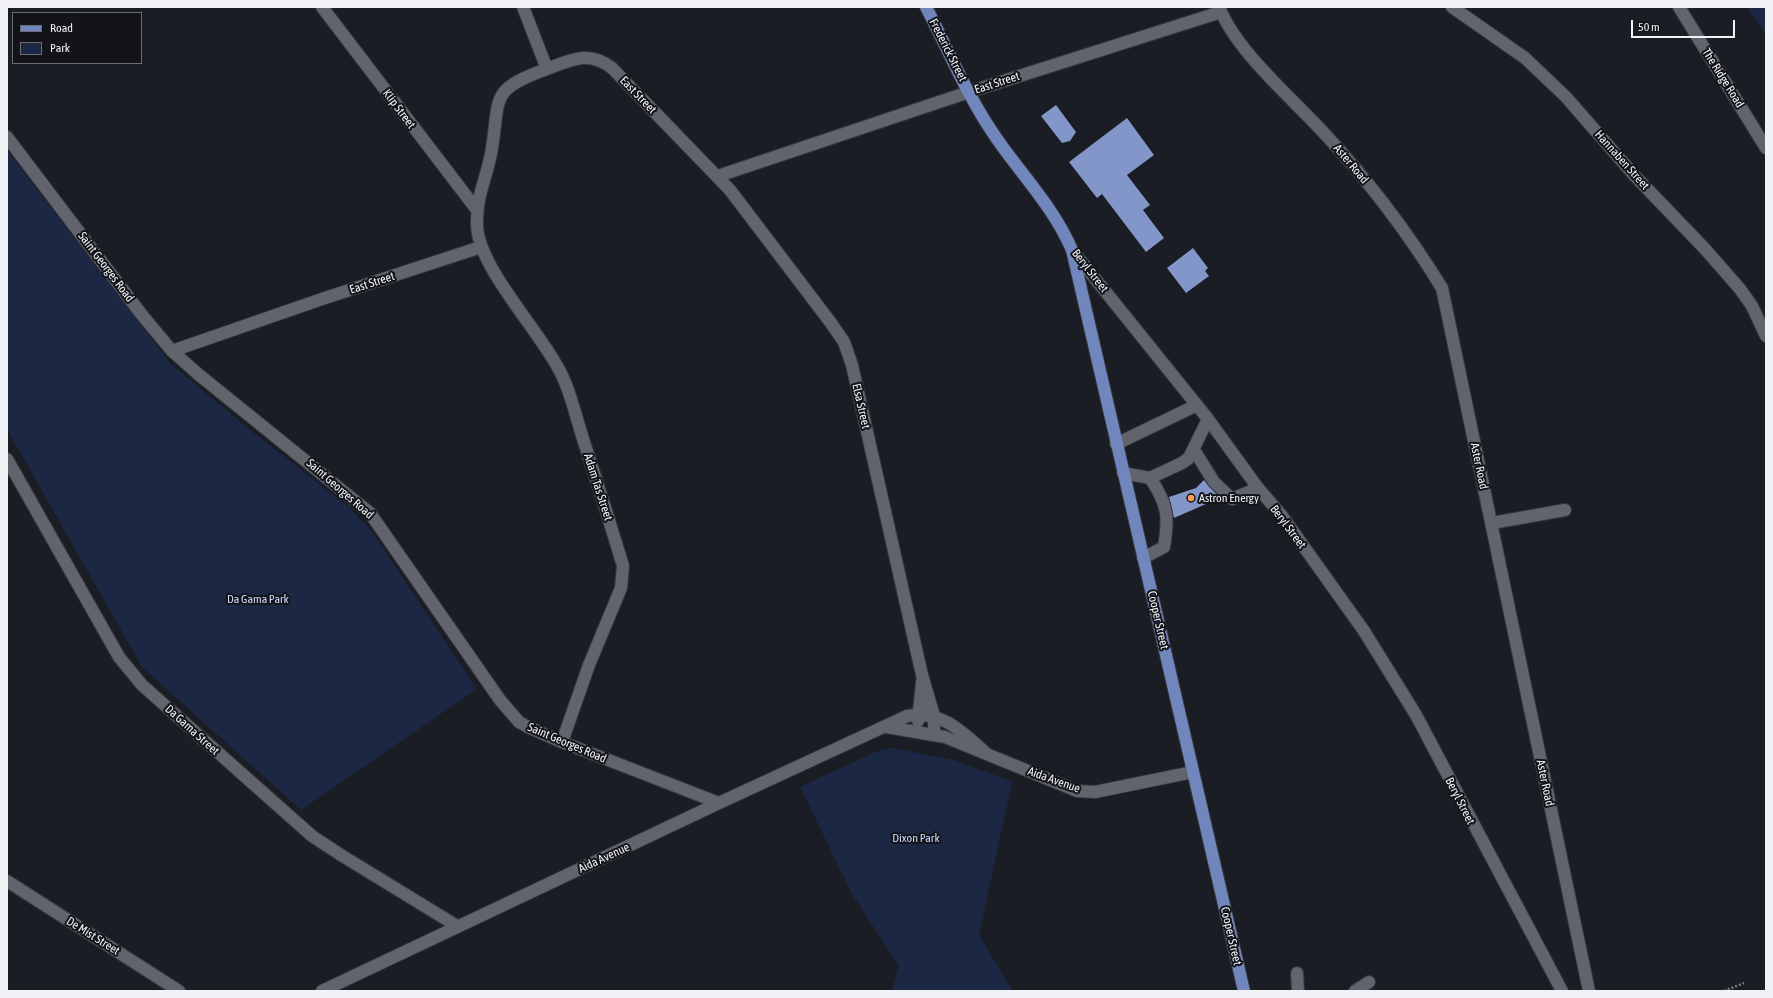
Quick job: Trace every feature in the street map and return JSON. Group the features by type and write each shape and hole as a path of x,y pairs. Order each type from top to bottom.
{"main road":[{"name":"Frederick Street","path":"926,7 969,92"},
{"name":"Beryl Street","path":"969,92 996,138 1056,219 1072,250"},
{"name":"Cooper Street","path":"1072,250 1242,990"}],"street":[{"name":"Klip Street","path":"322,7 477,210"},
{"path":"523,7 547,69"},
{"name":"Hannaben Street","path":"1452,7 1535,66 1566,97 1634,175 1705,249 1740,289 1752,306 1766,336"},
{"name":"The Ridge Road","path":"1679,7 1766,148"},
{"name":"East Street","path":"172,351 322,299 481,248 477,228 477,210 480,192 491,158 498,103 502,92 518,80 547,69 582,58 597,59 605,62 718,176 1220,10"},
{"name":"Aster Road","path":"1220,10 1236,36 1261,66 1325,134 1376,194 1432,271 1442,288 1589,991"},
{"name":"Saint Georges Road","path":"7,137 142,315 172,351 198,374 370,513 509,712 519,722 562,742 720,803"},
{"name":"Elsa Street","path":"718,176 760,228 831,323 847,349 917,644 922,675 934,716 934,734"},
{"name":"Adam Tas Street","path":"481,248 496,274 545,347 565,383 623,566 621,588 589,666 562,742"},
{"name":"Beryl Street","path":"1072,250 1197,405 1258,488 1282,516 1389,669 1416,714 1562,991"},
{"path":"1116,444 1197,405"},
{"path":"1123,473 1150,478 1182,463 1189,458 1194,450 1208,419"},
{"path":"1194,450 1214,482 1232,499 1258,488"},
{"name":"Da Gama Street","path":"7,459 119,657 142,685 312,836 341,856 457,926"},
{"path":"1143,558 1164,547 1168,524 1166,510 1159,491 1150,478"},
{"path":"1492,523 1565,510"},
{"name":"Elsa Street","path":"919,732 918,715 922,675"},
{"name":"Aida Avenue","path":"322,991 457,926 908,716 934,716 958,729 987,754"},
{"name":"Aida Avenue","path":"887,726 934,734 1077,791 1095,792 1193,772"},
{"name":"De Mist Street","path":"7,882 179,991"},
{"path":"1297,973 1298,991"},
{"path":"1355,991 1369,982"}],"path":[{"path":"1724,991 1744,983"}],"green space":[{"path":"1746,7 1766,7 1766,34"},
{"name":"Da Gama Park","path":"7,150 170,363 254,433 349,507 372,532 477,689 301,810 142,667 7,429"},
{"name":"Dixon Park","path":"892,748 949,759 1012,781 979,935 1013,991 892,991 899,966 852,894 800,787 875,752"}],"building":[{"path":"1056,105 1076,132 1070,141 1062,143 1041,116"},
{"path":"1127,118 1154,155 1127,175 1150,205 1143,210 1164,238 1146,252 1102,194 1097,198 1069,162"},
{"path":"1193,248 1208,268 1205,271 1209,276 1186,293 1167,268"},
{"path":"1204,480 1218,496 1206,504 1174,518 1169,497 1196,488"}],"place":[{"name":"Astron Energy","path":"1191,498"}]}
